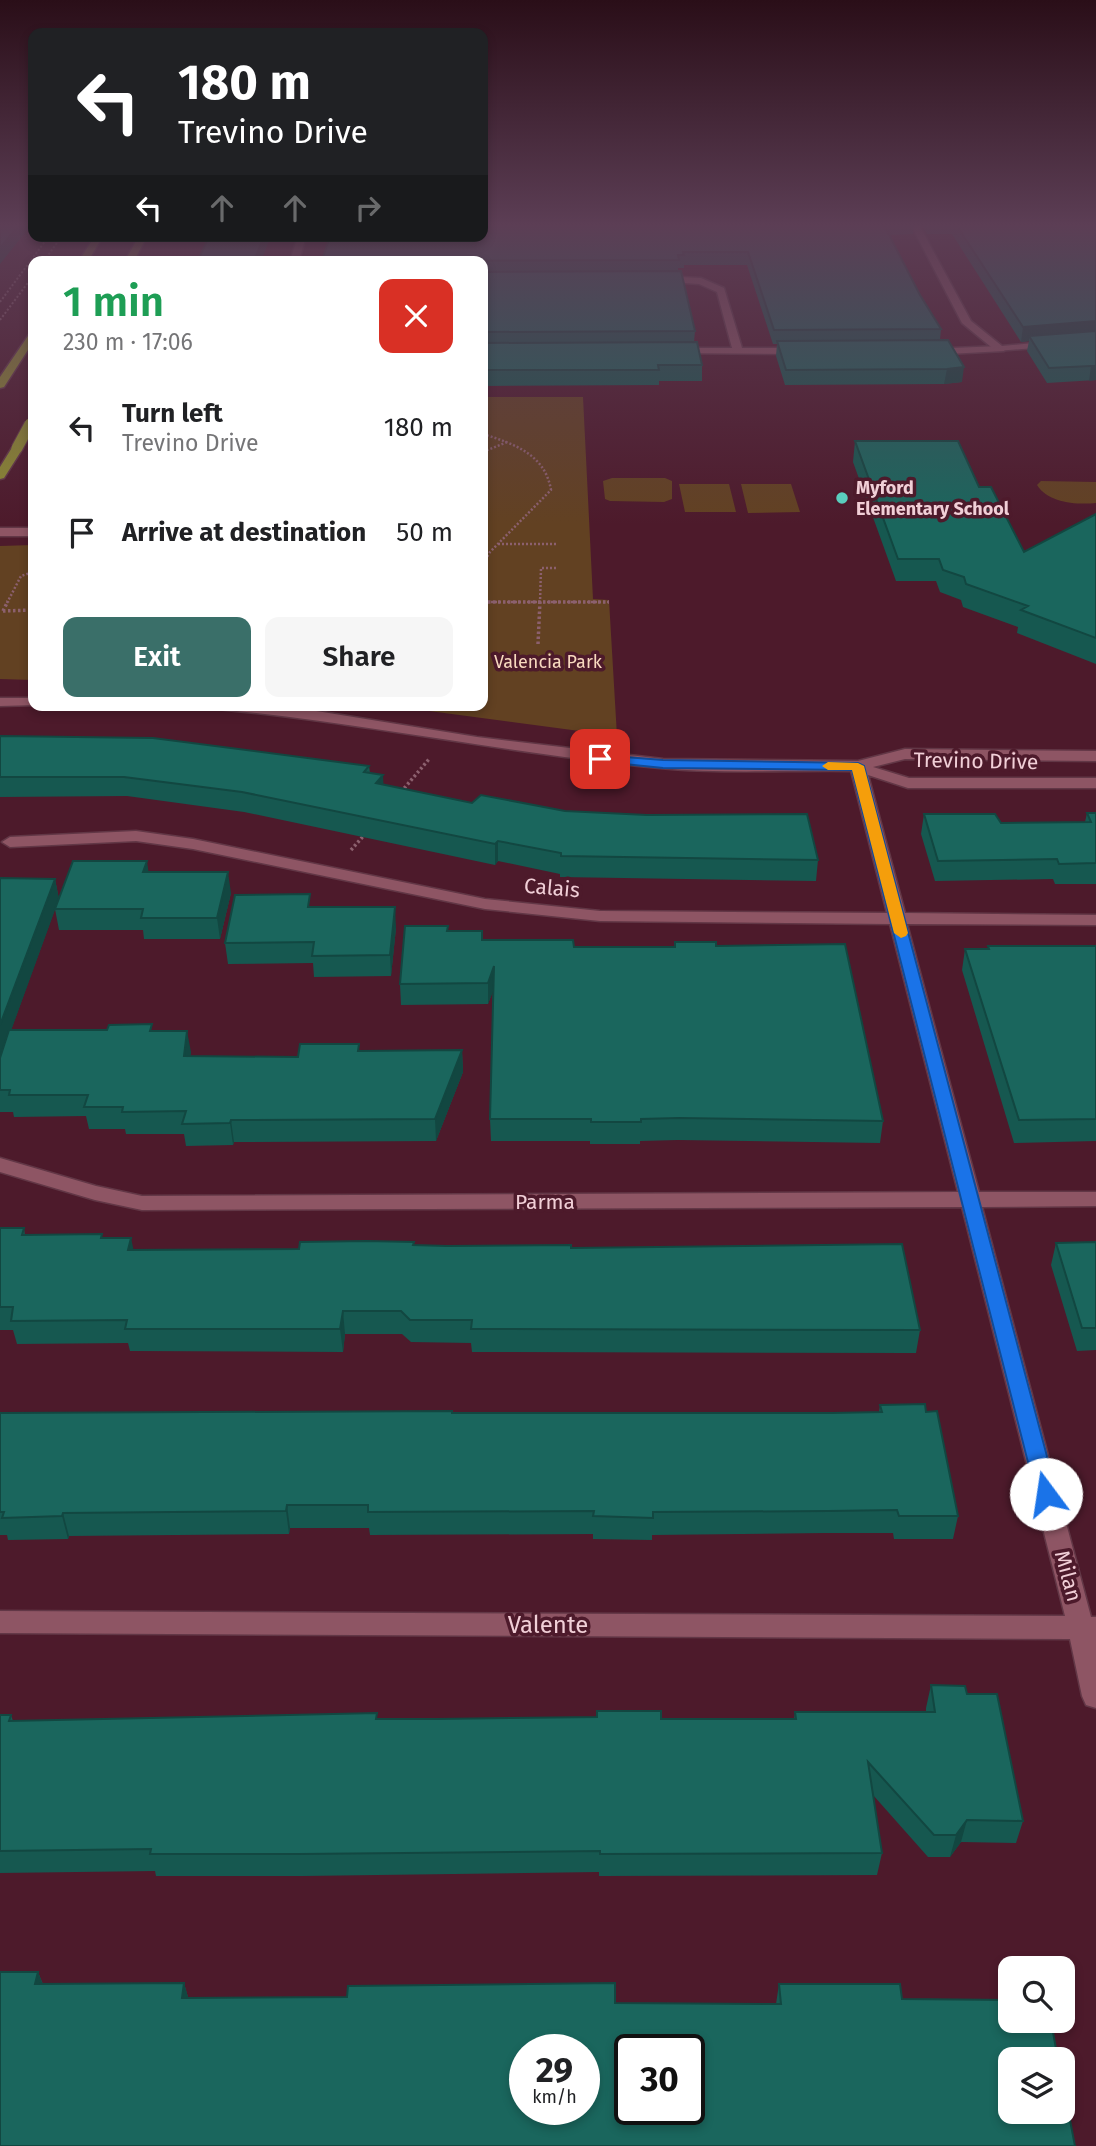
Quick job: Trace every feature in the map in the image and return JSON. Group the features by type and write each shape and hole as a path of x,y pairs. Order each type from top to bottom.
{"main road":[{"path":"0,385 28,343"},
{"path":"0,476 28,428"}],"street":[{"path":"730,323 738,351"},
{"path":"967,323 1000,349"},
{"path":"911,352 1000,349 1096,341"},
{"path":"657,352 818,351"},
{"path":"0,533 28,532"},
{"path":"0,702 28,702"},
{"name":"Trevino Drive","path":"282,711 477,742 663,764 858,766 905,754 1096,756"},
{"name":"Trevino Drive","path":"858,766 908,783 1096,783"},
{"name":"Milan","path":"858,766 970,1199 1089,1628 1096,1696"},
{"name":"Calais","path":"10,842 136,836 193,844 485,904 600,916 1096,920"},
{"name":"Parma","path":"0,1165 95,1193 142,1203 1096,1199"},
{"name":"Valente","path":"0,1622 1089,1628"}],"path":[{"path":"488,436 507,442 542,463 549,472 551,490 488,557"},
{"path":"488,450 507,442"},
{"path":"498,544 558,544"},
{"path":"538,643 541,568 557,568"},
{"path":"1,612 21,576 28,574"},
{"path":"488,602 609,602"},
{"path":"1,612 28,610"},
{"path":"396,798 432,756"},
{"path":"351,851 369,830"}],"green space":[{"name":"Valencia Park","path":"488,397 583,397 593,599 609,600 617,736 429,711 488,711"},
{"path":"612,478 665,478 672,481 672,499 664,502 610,501 605,499 603,481"},
{"path":"1041,481 1096,482 1096,503 1080,504 1055,499 1037,485"},
{"path":"679,484 729,484 736,512 685,512"},
{"path":"741,484 791,484 800,512 748,513"},
{"path":"28,545 28,680 0,679 0,546"}],"building":[{"path":"488,323 693,323 695,331 488,332"},
{"path":"772,323 937,323 941,329 774,330"},
{"path":"1020,323 1070,323 1023,327"},
{"path":"1096,331 1096,366 1049,368 1029,336"},
{"path":"948,340 964,367 786,370 777,341"},
{"path":"697,342 702,365 658,365 659,370 488,370 488,343"},
{"path":"855,441 958,441 979,487 991,487 1024,552 1096,514 1096,638 1021,610 1028,606 966,584 964,577 943,570 939,559 898,559"},
{"path":"0,736 153,738 369,766 364,772 383,775 376,783 472,803 481,795 565,811 647,815 807,814 818,860 561,856 561,853 498,841 495,844 242,792 124,777 0,777"},
{"path":"1087,813 1096,813 1096,863 1059,864 1057,859 938,861 924,814 995,814 1001,823 1091,822"},
{"path":"73,861 147,861 143,872 228,872 217,918 141,918 143,909 55,909"},
{"path":"0,878 55,879 0,1025"},
{"path":"310,894 308,907 395,907 390,955 312,956 314,942 225,943 235,895"},
{"path":"405,926 448,926 447,931 482,931 482,940 573,940 574,947 675,947 675,942 716,942 716,946 845,944 883,1121 679,1118 641,1119 641,1122 591,1122 591,1119 490,1119 494,966 488,983 400,984"},
{"path":"988,946 1096,946 1096,1119 1019,1120 965,949 989,949"},
{"path":"152,1024 150,1031 187,1031 184,1056 298,1057 300,1044 359,1044 358,1051 462,1050 435,1119 231,1120 230,1123 182,1124 186,1111 122,1112 123,1107 84,1107 88,1095 9,1095 10,1090 0,1090 0,1058 9,1030 107,1030 109,1025"},
{"path":"0,1228 24,1228 22,1235 102,1234 101,1238 131,1238 128,1250 299,1249 300,1242 366,1241 447,1246 571,1245 571,1248 902,1244 920,1330 471,1329 472,1320 410,1320 401,1311 343,1311 340,1329 125,1329 127,1320 11,1321 13,1307 0,1307"},
{"path":"1096,1242 1096,1328 1082,1328 1056,1243"},
{"path":"925,1404 926,1412 937,1411 958,1516 899,1516 897,1510 653,1512 653,1518 593,1516 594,1511 368,1512 368,1505 287,1505 286,1511 63,1513 62,1516 2,1518 4,1512 0,1512 0,1413 832,1413 882,1412 880,1405"},
{"path":"931,1685 965,1686 967,1694 997,1694 1023,1821 967,1820 956,1835 934,1835 868,1762 882,1853 600,1854 600,1851 150,1854 151,1849 0,1851 0,1715 11,1715 9,1721 377,1713 376,1719 436,1719 597,1717 597,1711 661,1711 661,1719 796,1719 795,1712 935,1712"},
{"path":"0,1972 38,1972 35,1984 184,1983 182,1998 347,1997 348,1986 615,1983 615,2003 781,2004 779,1984 900,1984 902,1999 998,2000 998,2033 1053,2033 1056,2047 998,2047 998,2124 1071,2124 1075,2146 0,2146"}],"slow traffic":[{"path":"828,766 858,766 901,933"}],"place":[{"name":"Myford Elementary School","path":"842,498"}],"route":[{"path":"600,759 663,764 858,766 1046,1494"}]}
